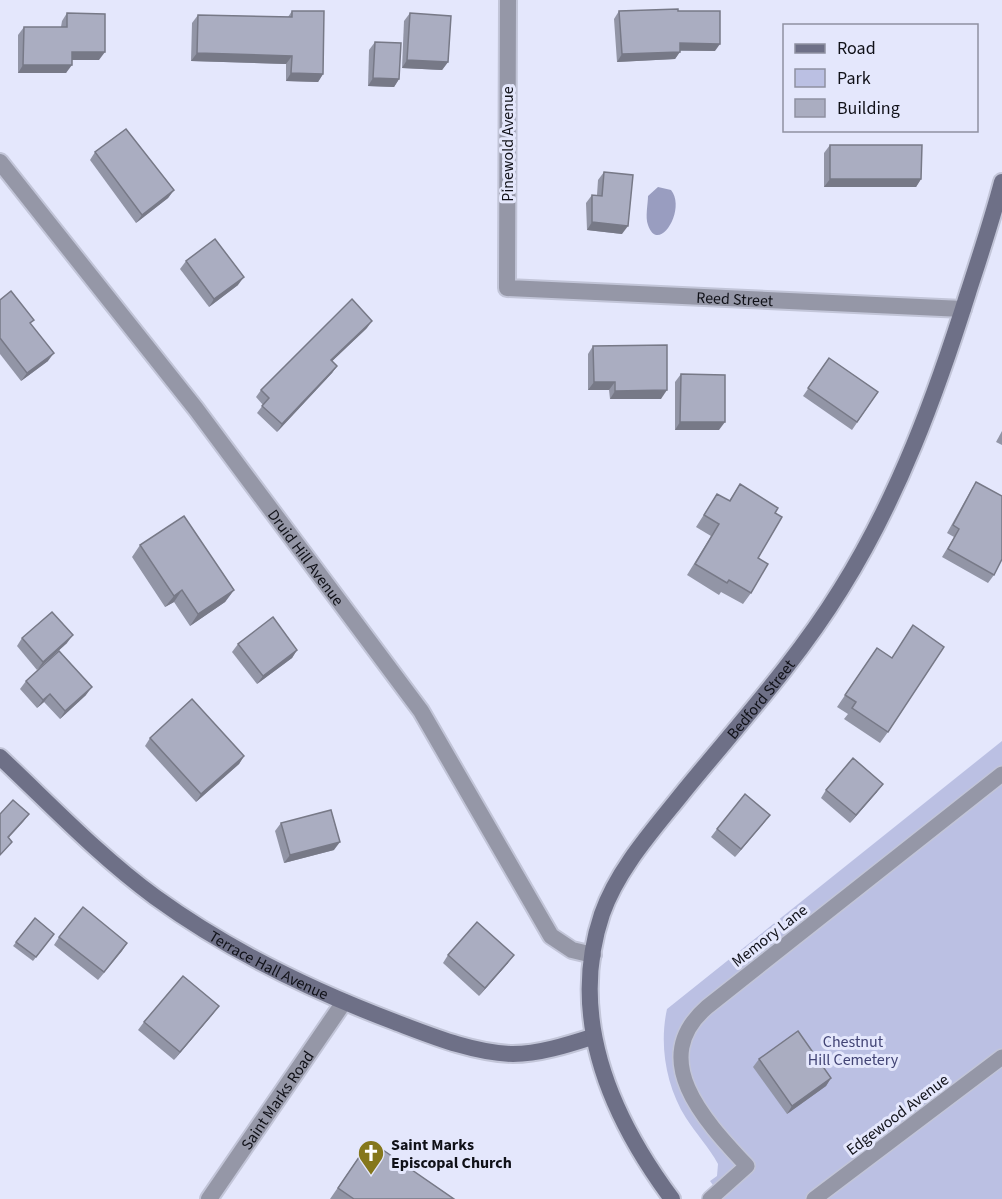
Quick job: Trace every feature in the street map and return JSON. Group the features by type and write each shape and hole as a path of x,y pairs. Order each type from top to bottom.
{"main road":[{"name":"Bedford Street","path":"672,1199 637,1146 613,1102 592,1037 589,987 602,912 623,872 658,824 791,661 840,590 874,532 926,416 963,309 1002,182"},
{"name":"Terrace Hall Avenue","path":"0,757 86,838 154,896 247,955 296,982 445,1040 495,1052 520,1054 592,1037"}],"street":[{"name":"Pinewold Avenue","path":"507,288 508,0"},
{"name":"Druid Hill Avenue","path":"0,162 196,409 421,711 552,936 572,950 593,955"},
{"name":"Reed Street","path":"507,288 963,309"},
{"name":"Saint Marks Road","path":"209,1199 344,1002"}],"lane":[{"name":"Memory Lane","path":"710,1199 747,1166 706,1119 685,1081 680,1054 683,1035 688,1026 707,1007 1002,774"},
{"name":"Edgewood Avenue","path":"814,1199 1002,1057"}],"green space":[{"name":"Chestnut Hill Cemetery","path":"1002,741 1002,1199 723,1199 710,1181 717,1176 718,1164 686,1118 673,1093 664,1051 667,1009"}],"shaded area":[{"path":"658,187 671,190 676,208 669,226 658,235 653,233 648,225 647,214 648,196"}],"building":[{"path":"678,9 678,11 720,11 720,44 680,43 680,52 622,54 619,11"},
{"path":"292,11 324,11 323,74 291,73 292,56 197,53 198,15 292,17"},
{"path":"67,13 105,14 105,52 72,52 72,65 23,65 24,27 67,27"},
{"path":"410,13 451,16 448,62 407,60"},
{"path":"375,42 401,43 399,79 373,78"},
{"path":"126,129 174,190 142,215 95,152"},
{"path":"830,145 922,145 921,179 830,179"},
{"path":"604,172 633,175 628,226 592,222 592,195 602,196"},
{"path":"215,239 244,277 214,299 186,261"},
{"path":"11,291 34,320 30,323 54,353 27,373 0,338 0,300"},
{"path":"352,299 372,321 331,360 337,366 282,424 262,406 269,398 261,390"},
{"path":"667,345 667,390 615,391 615,382 594,382 593,346"},
{"path":"829,358 878,392 857,422 808,388"},
{"path":"681,374 725,375 725,422 680,422"},
{"path":"976,482 1002,496 1002,559 994,575 948,549 959,529 953,525"},
{"path":"740,484 778,508 775,513 782,517 758,558 768,564 751,593 729,580 727,583 695,564 719,524 704,515 717,494 730,501"},
{"path":"184,516 234,590 198,614 182,590 174,596 140,545"},
{"path":"52,612 73,635 43,662 22,638"},
{"path":"273,617 297,650 263,676 238,644"},
{"path":"913,625 944,647 888,732 852,708 856,702 845,695 877,648 892,658"},
{"path":"59,651 92,687 65,711 50,694 43,700 26,681"},
{"path":"192,699 244,756 201,794 150,738"},
{"path":"853,758 883,784 856,815 826,790"},
{"path":"745,794 770,815 741,849 717,829"},
{"path":"13,800 29,814 8,837 12,842 0,855 0,814"},
{"path":"331,810 340,842 290,855 281,823"},
{"path":"83,907 127,943 104,972 59,937"},
{"path":"35,918 54,934 36,957 16,942"},
{"path":"477,922 514,955 485,988 448,955"},
{"path":"183,976 219,1006 180,1052 144,1022"},
{"path":"798,1031 831,1078 792,1106 759,1059"},
{"name":"Saint Marks Episcopal Church","path":"370,1141 454,1199 354,1199 338,1188"}],"place":[{"name":"Saint Marks Episcopal Church","path":"371,1176"}]}
